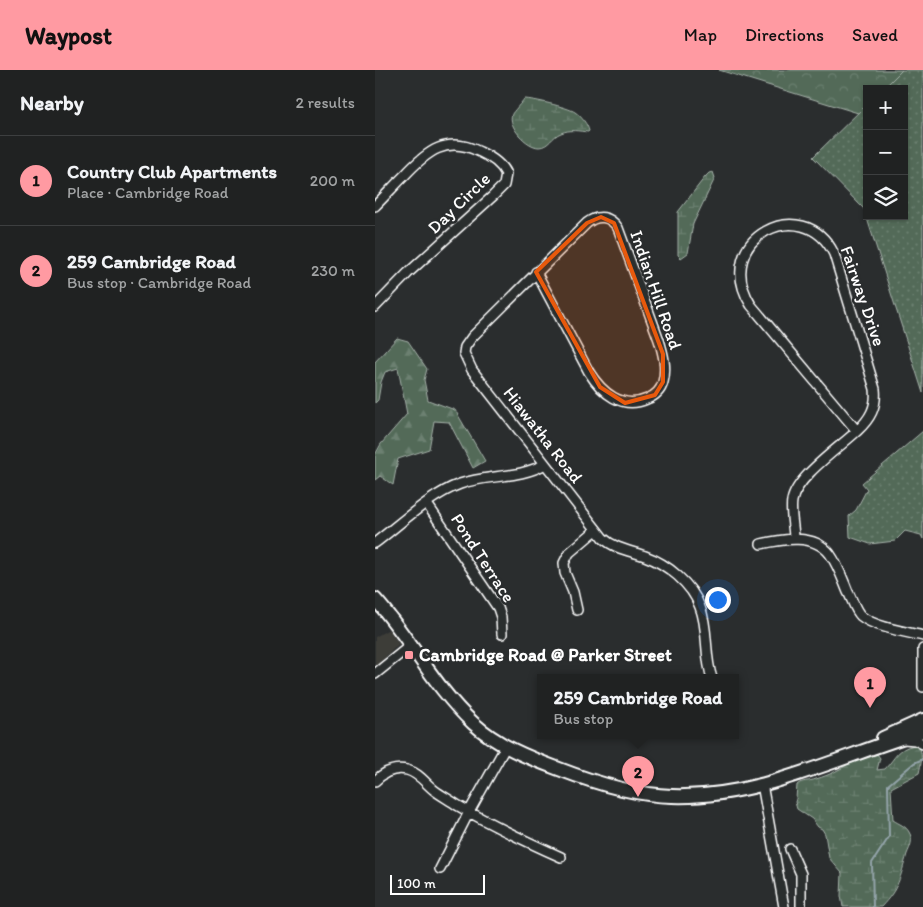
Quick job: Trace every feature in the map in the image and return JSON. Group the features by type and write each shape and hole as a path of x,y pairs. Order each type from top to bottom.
{"highway":[{"path":"375,599 393,620 442,690 480,730 506,746 536,760 617,788 640,793 673,796 699,796 730,792 762,784 923,731"},
{"path":"852,755 895,732 923,720"}],"street":[{"name":"Day Circle","path":"375,206 419,160 430,152 445,146 462,145 481,152 498,162 506,174 503,184 493,196 408,273 375,307"},
{"name":"Indian Hill Road","path":"536,272 589,372 600,387 615,399 625,403 637,402 655,395 663,382 665,370 663,354 618,228 611,220 605,217"},
{"name":"Hiawatha Road","path":"605,217 595,218 587,223 536,272 472,337 465,346 464,353 472,370 596,530 612,544 648,557 658,563 676,575 691,590 702,611 711,674"},
{"name":"Fairway Drive","path":"794,539 792,504 797,488 804,478 857,431 867,422 875,402 875,389 835,254 823,238 808,228 798,225 786,225 768,230 758,236 750,245 742,262 740,276 745,295 751,305 857,431"},
{"path":"375,543 427,504 461,484 531,471 545,464"},
{"name":"Pond Terrace","path":"427,504 498,608 502,634"},
{"path":"577,610 573,592 565,573 564,562 569,553 596,530"},
{"path":"761,544 794,539 815,542 829,553 858,612 862,616 884,626 923,636"},
{"path":"375,674 411,645"},
{"path":"923,649 923,687"},
{"path":"901,739 915,740 923,744"},
{"path":"439,869 506,746"},
{"path":"375,780 391,770 411,772 419,776 438,793 469,812 509,834 561,857"},
{"path":"762,784 785,907"},
{"path":"790,849 801,874 801,907"}],"highlighted area":[{"path":"601,217 614,223 663,354 663,382 655,395 625,403 600,387 536,272 587,223"}],"shaded area":[{"path":"389,629 399,644 375,667 375,637"}],"green space":[{"path":"719,70 902,70 887,85 863,85 863,108 858,113"},
{"path":"902,70 923,70 923,393 868,220 908,220 908,85 887,85"},
{"path":"524,99 535,100 575,112 584,121 589,131 558,134 542,147 529,144 515,130 511,119 512,113"},
{"path":"863,108 863,208 813,157"},
{"path":"713,172 715,178 693,224 688,253 681,258 678,255 678,212 705,177"},
{"path":"397,338 408,341 427,369 424,380 428,400 455,410 485,461 473,468 449,422 434,421 429,449 398,459 393,485 380,476 375,480 375,455 381,444 407,414 398,368 385,372 378,400 375,403 375,362"},
{"path":"923,431 923,539 921,535 905,531 895,541 870,544 850,537 849,516 856,510 867,489 862,483"},
{"path":"914,745 920,748 921,751 919,773 891,788 893,820 906,828 911,838 898,882 892,894 881,907 843,907 841,896 842,873 829,858 825,834 822,829 812,819 797,809 795,802 797,785 801,782 830,774 857,759 872,754 877,754 880,758 877,770 885,769 900,751"}],"waterway":[{"path":"873,907 872,863 889,837 888,785 914,763 923,759"}],"place":[{"name":"Cambridge Road @ Parker Street","path":"409,655"},
{"name":"Country Club Apartments","path":"870,708"},
{"name":"259 Cambridge Road","path":"638,797"}]}
